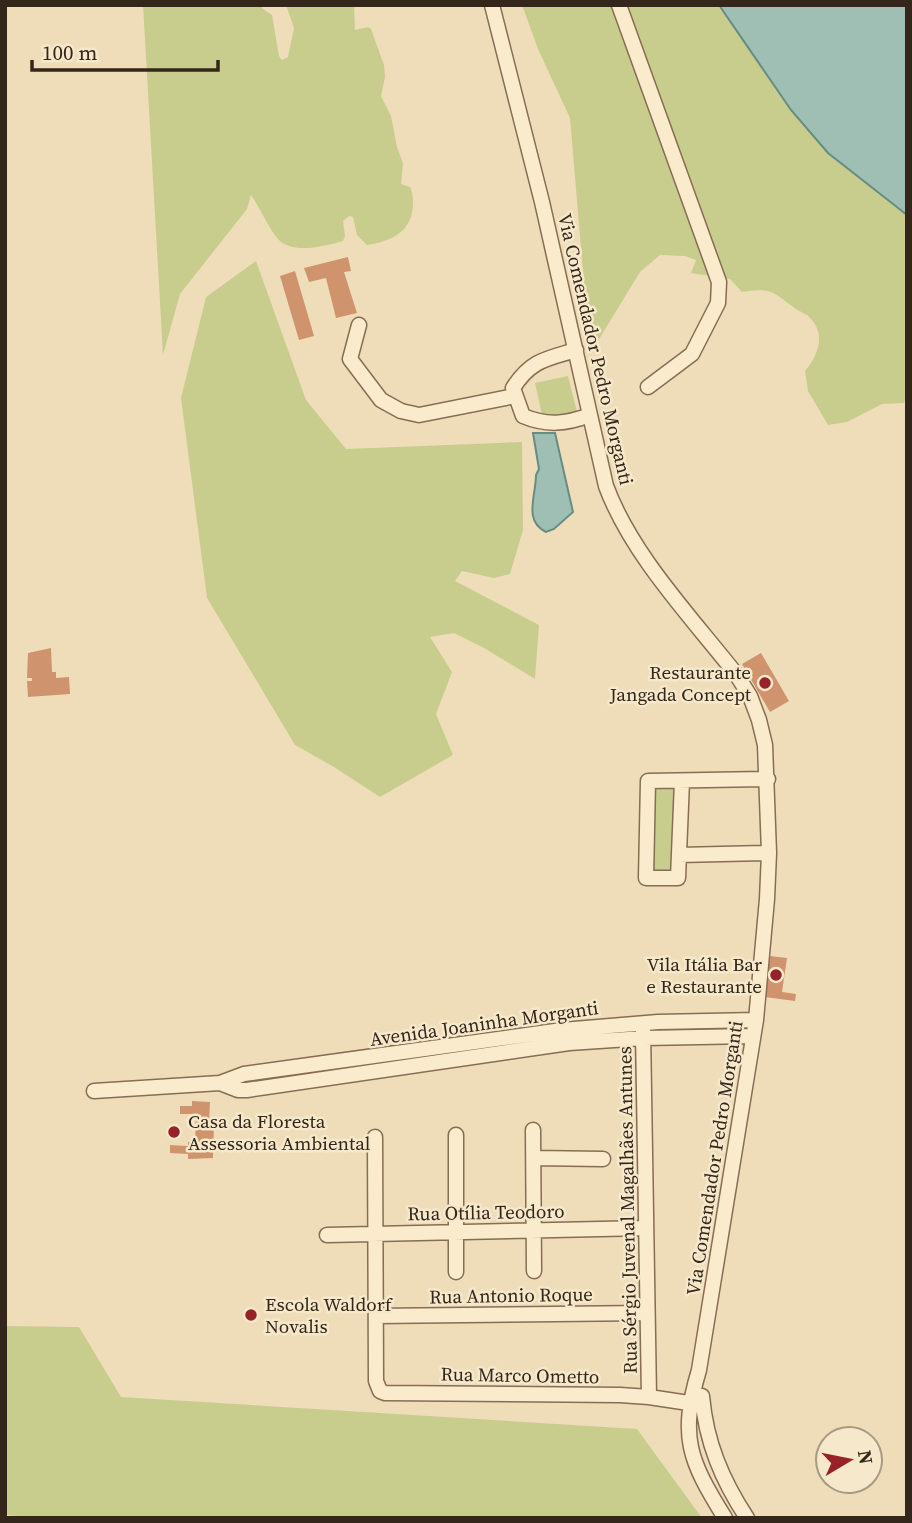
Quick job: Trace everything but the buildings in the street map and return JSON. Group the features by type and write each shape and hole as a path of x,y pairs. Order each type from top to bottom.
{"street":[{"name":"Via Comendador Pedro Morganti","path":"492,5 542,202 606,486 626,532 736,674 750,696 765,745 769,853 763,955 696,1404"},
{"path":"618,5 719,282 718,303 692,354 648,387"},
{"path":"359,325 350,359 381,400 401,411 419,415 515,396"},
{"path":"576,350 538,362 523,372 513,388 523,416 538,422 567,423 590,415"},
{"path":"681,781 678,878 646,878 648,781 768,779"},
{"path":"679,855 769,853"},
{"name":"Avenida Joaninha Morganti","path":"643,1030 755,1020"},
{"name":"Avenida Joaninha Morganti","path":"94,1091 220,1083 244,1074 335,1069 562,1030 643,1030 753,1036"},
{"name":"Rua Sérgio Juvenal Magalhães Antunes","path":"643,1030 649,1397"},
{"path":"533,1130 534,1270"},
{"path":"456,1135 456,1272"},
{"path":"374,1138 376,1316"},
{"path":"534,1158 603,1159"},
{"name":"Rua Otília Teodoro","path":"327,1235 646,1228"},
{"name":"Rua Antonio Roque","path":"376,1316 648,1313"},
{"name":"Rua Marco Ometto","path":"376,1316 376,1381 380,1391 384,1393 649,1397 696,1404"},
{"path":"696,1404 688,1422 694,1461 703,1482 725,1518"},
{"path":"696,1404 718,1468 747,1518"}],"green space":[{"path":"143,5 262,5 262,8 272,15 282,60 288,57 294,28 286,5 354,5 355,30 368,27 371,29 384,65 385,77 381,96 391,116 403,163 401,184 410,187 413,197 409,222 392,238 367,245 357,235 353,217 349,216 343,221 343,241 300,248 291,247 278,239 251,195 247,209 180,294 163,355"},
{"path":"522,5 717,5 741,36 907,198 907,393 904,403 882,404 847,422 828,425 808,391 805,371 816,353 819,339 818,331 810,318 767,291 742,292 730,279 691,273 696,260 685,256 660,255 640,272 590,354 570,118 538,49"},
{"path":"256,261 306,400 346,449 522,442 523,530 510,574 494,578 462,571 455,581 539,625 535,679 454,633 430,637 452,672 436,714 453,755 380,797 295,745 207,598 181,398 206,297"},
{"path":"568,376 577,412 543,419 535,383"},
{"path":"652,785 678,785 675,870 650,870"},
{"path":"5,1326 79,1327 121,1397 637,1429 702,1518 43,1518 5,1515"}],"water":[{"path":"719,5 907,5 907,215 828,153 791,110"},
{"path":"533,433 555,433 573,512 554,529 546,532 539,527 533,515 536,475 539,469"}],"place":[{"name":"Restaurante Jangada Concept","path":"765,683"},
{"name":"Vila Itália Bar e Restaurante","path":"776,975"},
{"name":"Casa da Floresta Assessoria Ambiental","path":"174,1132"},
{"name":"Escola Waldorf Novalis","path":"251,1315"}]}
